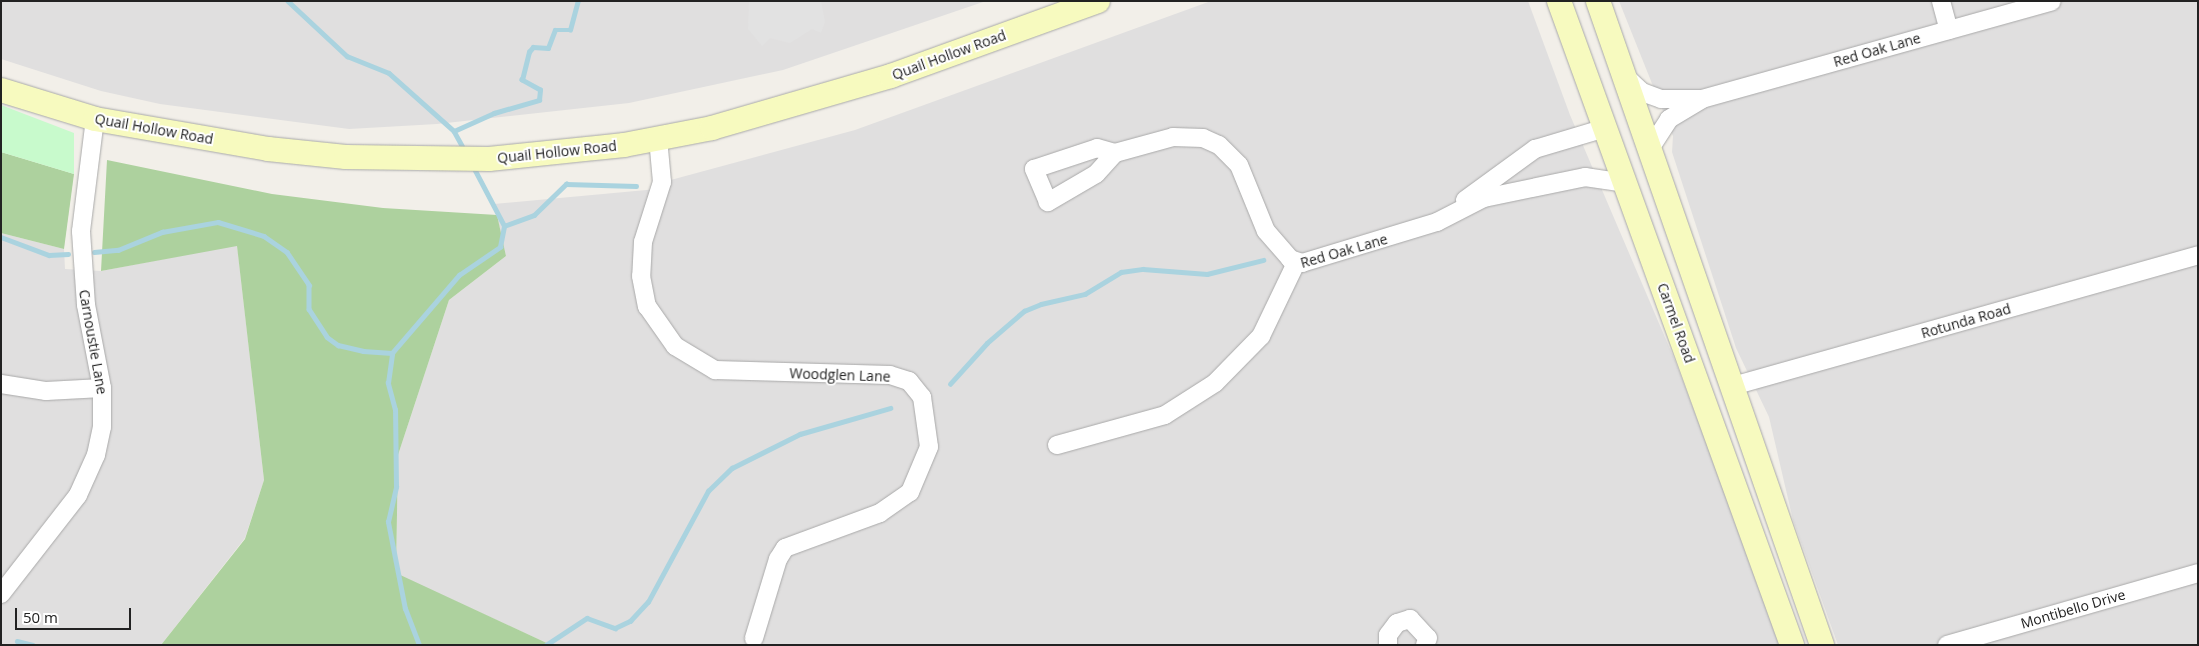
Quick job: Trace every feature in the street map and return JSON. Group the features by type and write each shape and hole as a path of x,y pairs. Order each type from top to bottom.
{"main road":[{"name":"Quail Hollow Road","path":"1,90 95,119 268,148 418,160 489,158 658,138 803,104 1098,1"},
{"name":"Carmel Road","path":"1559,1 1792,645"},
{"path":"1598,1 1651,147 1822,645"},
{"path":"1605,128 1620,129 1651,147"}],"street":[{"path":"1941,1 1950,30"},
{"name":"Red Oak Lane","path":"1626,77 1642,92 1661,99 1702,99 2052,1"},
{"name":"Red Oak Lane","path":"1651,147 1669,119 1702,99"},
{"name":"Carnoustie Lane","path":"1,594 58,524 90,473 102,427 102,388 86,305 81,260 84,184 95,119"},
{"name":"Red Oak Lane","path":"1436,222 1535,149 1605,128"},
{"path":"1115,153 1173,137 1203,138 1219,145 1239,165 1266,231 1296,262"},
{"name":"Woodglen Lane","path":"658,138 662,182 644,242 641,276 647,306 675,346 715,370 890,375 909,381 922,397 929,447 921,473 910,492 880,512 785,548 754,638"},
{"name":"Red Oak Lane","path":"1057,445 1165,415 1215,382 1261,336 1296,262 1436,222 1484,198 1576,179 1603,177 1625,183"},
{"name":"Rotunda Road","path":"1733,386 2198,255"},
{"path":"1,384 46,391 102,388"},
{"name":"Montibello Drive","path":"1947,645 2198,573"},
{"path":"1388,645 1388,634 1398,623 1410,619 1428,638 1424,645"}],"shaded area":[{"path":"1,1 986,1 783,70 629,103 437,124 349,129 160,104 101,91 1,59"},
{"path":"749,1 821,1 825,22 821,33 812,29 790,43 770,38 762,46 748,29"},
{"path":"1211,1 1528,1 1570,115 1676,363 1783,645 551,645 396,574 398,455 449,300 506,256 494,204 668,188 667,181 855,130"},
{"path":"1619,1 2198,1 2198,645 1838,645 1793,520 1769,417 1736,348 1672,152 1673,136"},
{"path":"1,233 64,249 65,269 101,271 237,245 264,480 245,538 161,645 1,645"}],"green space":[{"path":"1,105 74,133 74,174 1,152"},
{"path":"1,152 74,174 64,249 1,233"},
{"path":"107,160 272,194 383,208 497,215 506,256 449,300 398,455 396,573 551,645 161,645 245,539 264,480 237,246 101,271"}],"waterway":[{"path":"288,1 347,56 389,73 454,131 465,151"},
{"path":"454,131 494,113 539,100 540,90 522,80 529,52 533,47 548,48 555,30 570,30 578,1"},
{"path":"419,645 405,609 388,522 396,487 395,410 388,383 392,353 459,275 500,247 504,226 473,167"},
{"path":"504,226 534,215 566,184 636,186"},
{"path":"94,252 118,250 162,232 218,222 264,236 287,252 309,285 309,309 327,337 338,345 363,351 392,353"},
{"path":"1,237 49,255 68,254"},
{"path":"950,384 987,343 1024,311 1041,304 1085,294 1121,272 1143,269 1207,274 1263,260"},
{"path":"546,645 587,618 615,628 630,621 648,602 708,491 732,468 800,434 890,408"},
{"path":"17,641 33,645"}]}
